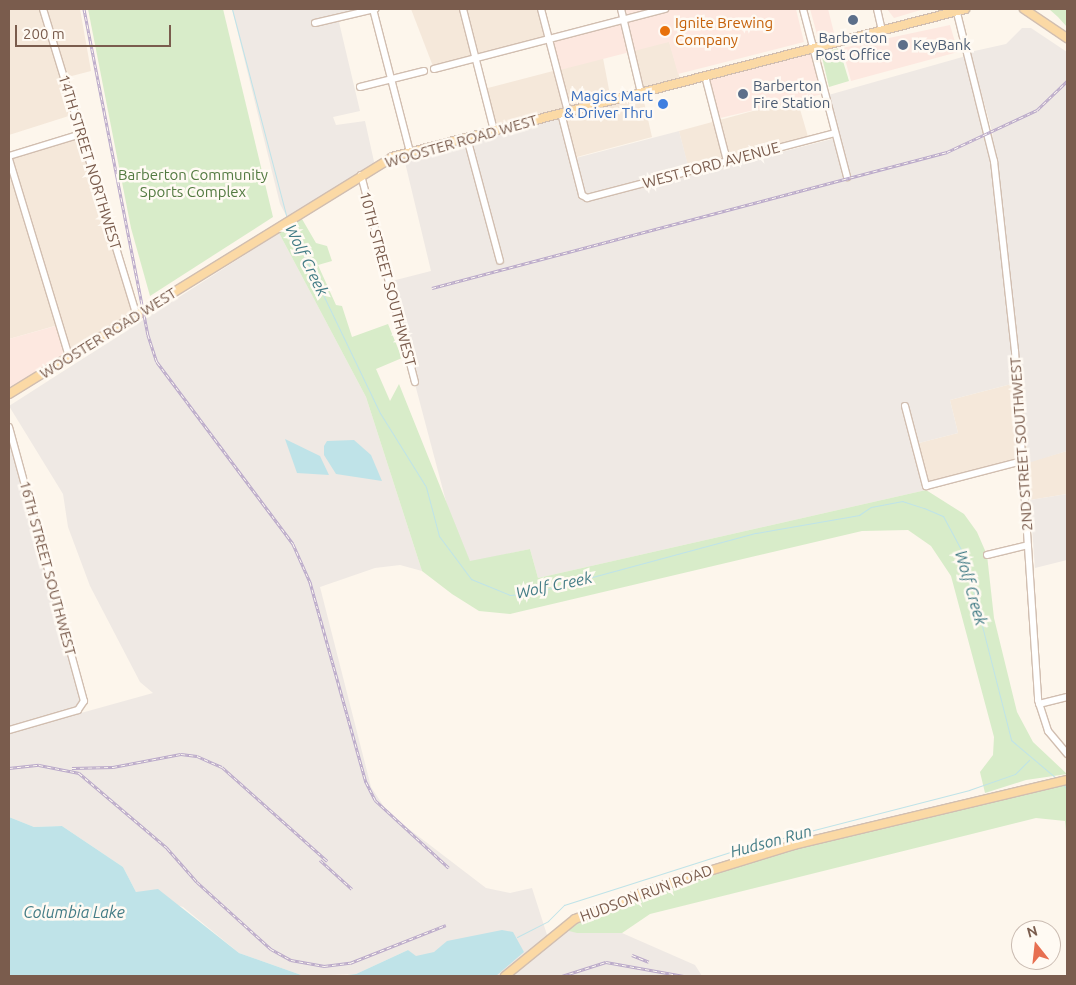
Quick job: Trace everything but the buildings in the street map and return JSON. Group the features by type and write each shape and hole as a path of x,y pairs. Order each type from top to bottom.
{"main road":[{"path":"1024,9 1066,37"},
{"name":"WOOSTER ROAD WEST","path":"9,394 361,175 410,152 960,10"},
{"name":"HUDSON RUN ROAD","path":"505,976 575,919 645,892 794,845 1067,780"}],"street":[{"name":"14TH STREET NORTHWEST","path":"44,9 136,314"},
{"path":"315,23 374,9 410,152"},
{"path":"463,9 494,131"},
{"path":"541,9 564,113"},
{"path":"621,9 642,93"},
{"path":"434,69 665,9"},
{"path":"803,9 847,177"},
{"path":"877,9 882,30"},
{"name":"2ND STREET SOUTHWEST","path":"960,10 987,127 1014,339 1039,704 1048,731 1067,754"},
{"path":"360,87 424,70"},
{"path":"705,76 727,161"},
{"name":"WEST FORD AVENUE","path":"564,113 582,195 587,198 835,133"},
{"path":"68,357 9,157 81,134"},
{"path":"467,138 500,261"},
{"name":"10TH STREET SOUTHWEST","path":"361,175 415,382"},
{"path":"905,406 926,486 1022,461"},
{"name":"16TH STREET SOUTHWEST","path":"9,427 84,701 80,709 9,730"},
{"path":"987,555 1028,545"},
{"path":"1039,704 1067,698"}],"shaded area":[{"path":"9,9 80,9 91,71 64,78 75,114 9,135"},
{"path":"232,9 375,9 338,18 360,111 333,117 336,125 365,121 375,166 288,219 280,204"},
{"path":"411,9 541,9 548,39 434,69"},
{"path":"621,9 796,9 804,42 678,74 669,42 556,71 548,39 623,19"},
{"path":"810,9 828,9 834,33 818,38"},
{"path":"887,9 924,9 894,18"},
{"path":"950,25 958,52 851,81 842,48"},
{"path":"1022,28 1031,28 1067,52 1067,451 1028,463 1023,381 950,400 958,433 915,444 926,490 538,578 530,549 470,562 448,509 388,282 431,271 403,154 561,113 585,197 624,188 626,192 836,138 825,96 966,56 988,137 993,135 970,52 1006,44"},
{"path":"669,41 681,82 642,93 652,137 573,158 494,131 484,89 603,58 611,100 641,93 631,51"},
{"path":"813,48 823,94 716,119 705,76"},
{"path":"797,99 809,140 689,171 679,131"},
{"path":"679,131 689,169 588,195 584,192 576,158"},
{"path":"81,134 136,314 69,357 58,325 9,339 9,156"},
{"path":"279,233 366,397 422,571 400,565 375,568 320,587 371,787 388,813 486,888 510,893 532,888 548,938 561,929 622,933 695,965 702,976 431,976 408,950 356,974 304,976 239,953 183,907 136,892 123,867 62,826 34,827 9,817 9,733 153,693 140,682 90,586 68,527 63,494 9,406"},
{"path":"59,325 69,357 9,394 9,339"},
{"path":"1023,381 1028,462 1067,451 1067,494 1030,500 1028,463 926,490 915,444 958,433 950,400"},
{"path":"9,427 83,706 9,730"},
{"path":"1067,494 1067,560 1035,568 1030,500"}],"green space":[{"name":"Barberton Community Sports Complex","path":"88,9 223,9 273,217 150,296 131,228"},
{"path":"1049,9 1067,9 1067,27 1058,17"},
{"path":"839,48 849,81 829,87 821,53"},
{"path":"302,219 316,243 327,246 332,261 318,265 336,305 342,306 352,337 388,324 402,358 376,369 390,401 399,384 470,561 530,549 538,578 926,490 964,514 977,532 987,555 994,618 1017,712 1033,742 1067,774 1026,780 985,793 980,772 993,755 994,737 951,576 931,546 908,530 862,531 510,614 479,611 452,594 422,571 366,397 279,233"},
{"path":"1067,780 1067,840 1065,821 1036,818 650,914 622,933 577,933 561,929 575,919 716,868"}],"water":[{"path":"285,439 320,456 329,475 297,473"},
{"path":"354,440 371,455 382,481 336,474 324,455 324,446 327,441"},
{"name":"Columbia Lake","path":"9,817 34,827 62,826 123,867 136,892 158,889 239,953 304,976 9,976"},
{"path":"502,930 513,932 524,952 496,976 339,976 356,974 408,950 416,956 434,952 447,941"}],"waterway":[{"name":"Wolf Creek","path":"232,9 287,218"},
{"name":"Wolf Creek","path":"289,224 380,413 426,487 439,536 471,579 510,595 533,593 756,533 859,515 871,507 902,501 924,508 943,516 964,555 1011,740 1056,778"},
{"name":"Hudson Run","path":"517,937 548,921 564,905 736,850 969,790 1015,774 1029,760"},
{"name":"Wolf Creek","path":"1063,785 1067,789"}],"railway":[{"path":"84,9 148,335 157,362 293,544 310,582 366,782 375,800 449,868"},
{"path":"432,288 947,152 1037,110 1067,81"},
{"path":"72,768 113,767 181,754 197,756 222,767 327,861"},
{"path":"9,768 39,765 79,773 167,848 197,882 271,949 291,960 324,966 350,963 446,925"},
{"path":"320,860 352,889"},
{"path":"632,955 649,962"},
{"path":"562,976 606,962 684,976"}],"place":[{"name":"Barberton Post Office","path":"853,20"},
{"name":"Ignite Brewing Company","path":"665,31"},
{"name":"KeyBank","path":"903,45"},
{"name":"Barberton Fire Station","path":"743,94"},
{"name":"Magics Mart & Driver Thru","path":"663,104"}]}
